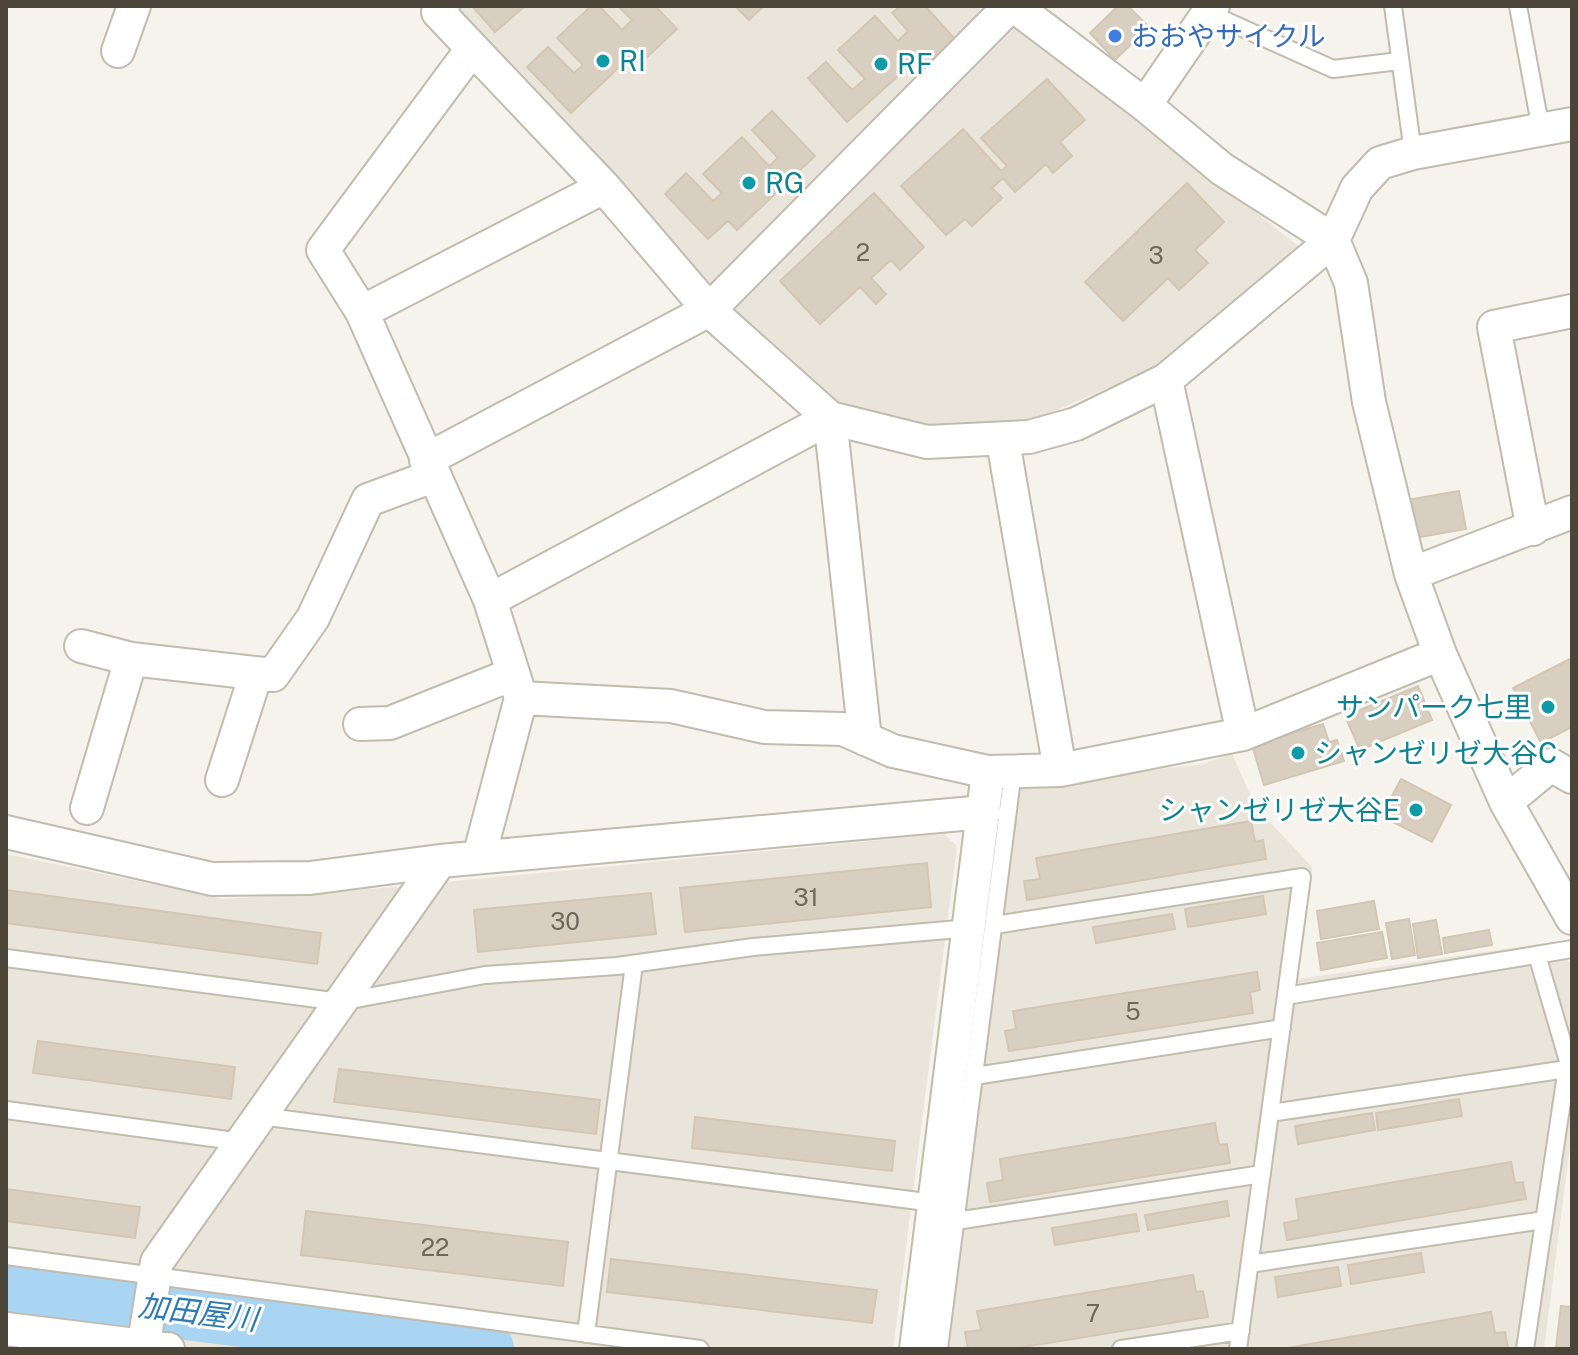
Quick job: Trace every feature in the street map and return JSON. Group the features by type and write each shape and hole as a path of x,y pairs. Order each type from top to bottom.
{"street":[{"path":"118,51 134,6"},
{"path":"443,6 438,12 604,187 709,310 830,418 927,442 1003,441 1076,424 1166,380 1333,240 1365,180 1380,163 1413,153 1572,124"},
{"path":"1145,105 1211,9"},
{"path":"81,646 131,659 273,675 313,618 368,500 709,310 1024,10 1222,169 1333,240 1351,283 1369,402 1411,574 1440,654 1506,802 1572,918"},
{"path":"472,49 323,250 362,312 490,600 517,686 479,857"},
{"path":"362,312 604,187"},
{"path":"1533,529 1494,327 1572,311"},
{"path":"1166,380 1243,734"},
{"path":"490,600 830,418"},
{"path":"830,418 865,739"},
{"path":"1003,441 1060,770"},
{"path":"1411,574 1572,512"},
{"path":"360,724 390,723 517,686 671,706 764,727 843,729 893,751 1000,772 1060,770 1243,734 1440,654"},
{"path":"87,808 131,659"},
{"path":"222,780 256,674"},
{"path":"1506,802 1551,765 1572,777"},
{"path":"916,1349 945,1212 982,926 984,812 1000,772"},
{"path":"6,832 212,879 310,878 479,857 984,812"},
{"path":"6,1329 151,1323 157,1262 440,861"}],"lane":[{"path":"1393,6 1413,153"},
{"path":"1518,6 1541,130"},
{"path":"1211,9 1333,69 1399,61"},
{"path":"939,1349 945,1212 975,1076 982,926 1000,772"},
{"path":"6,958 340,1002 485,975 634,964 753,947 982,926 1302,877 1238,1349"},
{"path":"1286,996 1572,949"},
{"path":"1525,1349 1568,1061 1537,955"},
{"path":"586,1334 634,964"},
{"path":"975,1076 1282,1028"},
{"path":"1270,1113 1567,1069"},
{"path":"6,1110 608,1160 945,1212 1262,1174"},
{"path":"1250,1264 1544,1220"},
{"path":"6,1256 151,1323 586,1334 700,1349"},
{"path":"1121,1349 1241,1331"}],"shaded area":[{"path":"456,6 973,6 1022,25 1302,249 1158,366 1029,422 946,430 818,399 452,12"},
{"path":"1232,753 1255,806 1312,867 1298,979 1554,942 1572,966 1572,1131 1544,1349 932,1349 1000,787 1204,764"},
{"path":"944,834 957,846 893,1349 6,1349 6,854 224,899 383,888"}],"building":[{"path":"472,6 523,6 524,7 495,32"},
{"name":"RI","path":"591,6 599,6 622,30 632,20 618,6 655,6 677,29 646,58 638,49 571,113 527,67 548,47 574,73 583,65 557,38"},
{"path":"735,6 764,6 749,20"},
{"name":"RF","path":"901,6 925,6 955,39 925,67 918,58 847,122 808,78 826,62 852,90 865,79 838,50 875,16 898,41 908,31 892,13"},
{"path":"1118,6 1128,6 1149,27 1115,60 1090,33"},
{"path":"1047,79 1085,120 1060,142 1072,156 1053,173 1046,164 1015,192 1003,178 992,188 1002,198 972,226 965,219 946,235 901,186 963,129 1001,171 1007,166 981,138"},
{"name":"RG","path":"772,111 815,156 737,230 728,221 708,239 665,194 686,173 713,201 722,193 703,174 742,137 769,166 778,158 752,130"},
{"path":"1187,183 1224,222 1195,250 1208,263 1179,290 1168,278 1123,321 1085,282"},
{"path":"874,193 924,247 900,270 891,260 871,278 886,294 876,304 860,287 820,324 780,281"},
{"path":"1459,491 1466,529 1414,538 1407,500"},
{"name":"サンパーク七里","path":"1572,658 1572,727 1541,743 1513,688"},
{"path":"1418,686 1432,720 1360,750 1345,716"},
{"name":"シャンゼリゼ大谷C","path":"1323,724 1329,742 1337,740 1344,761 1264,785 1252,745"},
{"name":"シャンゼリゼ大谷E","path":"1401,779 1451,805 1432,842 1381,816"},
{"path":"1251,821 1255,842 1263,840 1266,859 1027,900 1024,881 1040,879 1036,858"},
{"path":"927,863 931,907 685,932 680,888"},
{"path":"6,890 321,933 317,964 6,923"},
{"path":"651,893 656,934 478,952 474,910"},
{"path":"1263,896 1266,914 1188,927 1185,909"},
{"path":"1374,901 1379,929 1321,939 1317,911"},
{"path":"1172,914 1175,929 1096,943 1093,927"},
{"path":"1409,919 1415,955 1392,959 1386,923"},
{"path":"1436,920 1442,954 1418,958 1413,924"},
{"path":"1489,930 1492,945 1445,953 1443,938"},
{"path":"1382,932 1387,958 1321,970 1317,943"},
{"path":"1257,972 1260,990 1250,992 1253,1013 1009,1051 1005,1031 1016,1029 1013,1011"},
{"path":"38,1041 235,1067 231,1099 33,1073"},
{"path":"339,1069 600,1100 596,1134 334,1102"},
{"path":"1459,1099 1462,1116 1378,1130 1376,1113"},
{"path":"1372,1113 1375,1130 1298,1144 1295,1126"},
{"path":"695,1117 895,1141 892,1171 692,1148"},
{"path":"1215,1123 1219,1145 1227,1144 1230,1163 990,1202 987,1183 1003,1180 1000,1159"},
{"path":"1511,1162 1515,1183 1523,1182 1526,1199 1287,1240 1284,1223 1299,1220 1296,1199"},
{"path":"6,1189 140,1207 135,1238 6,1221"},
{"path":"1227,1201 1229,1216 1148,1230 1145,1215"},
{"path":"306,1211 568,1242 563,1286 301,1255"},
{"path":"1136,1214 1139,1231 1055,1245 1052,1228"},
{"path":"1421,1253 1424,1272 1351,1284 1348,1265"},
{"path":"611,1259 877,1290 872,1323 607,1292"},
{"path":"1338,1267 1341,1286 1278,1297 1275,1277"},
{"path":"1193,1275 1196,1292 1203,1291 1208,1317 1011,1349 968,1349 965,1332 981,1330 977,1311"},
{"path":"1561,1306 1572,1307 1572,1349 1556,1347"},
{"path":"1491,1312 1495,1333 1505,1332 1508,1349 1282,1349"}],"waterway":[{"name":"加田屋川","path":"6,1288 485,1349"}],"place":[{"name":"おおやサイクル","path":"1115,36"},
{"name":"RI","path":"603,61"},
{"name":"RF","path":"881,64"},
{"name":"RG","path":"749,183"},
{"name":"サンパーク七里","path":"1548,707"},
{"name":"シャンゼリゼ大谷C","path":"1298,753"},
{"name":"シャンゼリゼ大谷E","path":"1416,810"}]}
